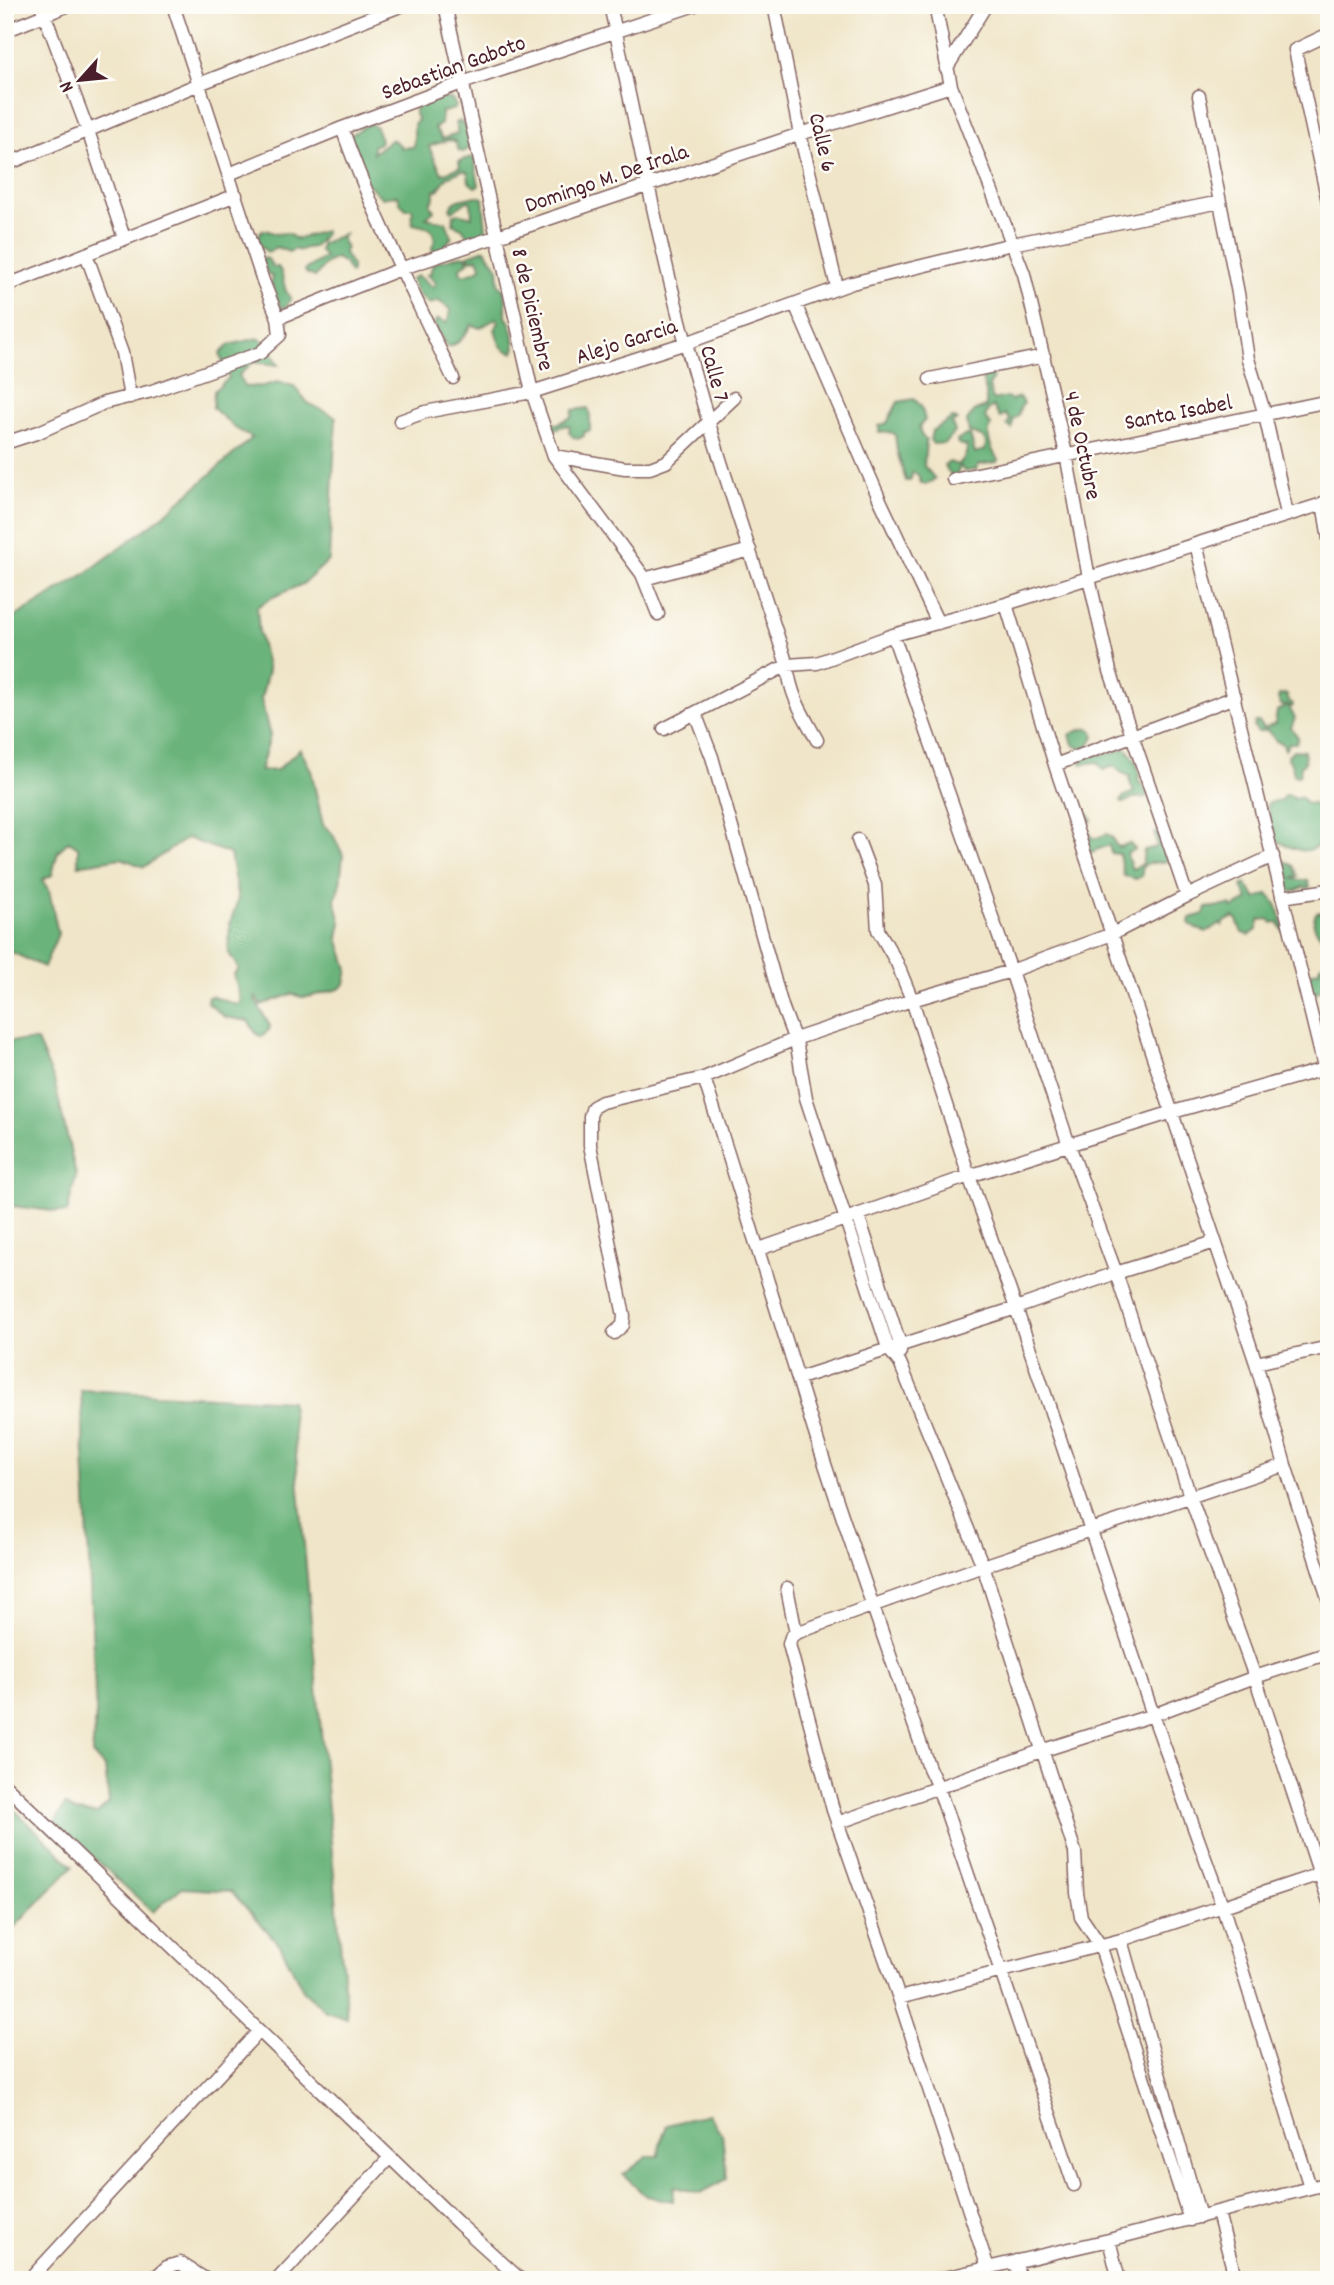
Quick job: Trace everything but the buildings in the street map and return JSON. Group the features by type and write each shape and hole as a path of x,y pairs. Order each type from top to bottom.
{"street":[{"path":"5,31 43,10 69,5"},
{"path":"5,443 39,432 104,403 152,391 260,354 280,335 278,318 263,281 173,5"},
{"path":"5,165 199,84 403,5"},
{"name":"8 de Diciembre","path":"445,5 532,392 554,456 644,579 658,614"},
{"name":"Calle 7","path":"610,5 648,185 707,421 787,665 789,687 817,740"},
{"name":"Sebastian Gaboto","path":"229,174 462,83 695,5"},
{"name":"Calle 6","path":"774,5 800,134 837,287"},
{"name":"4 de Octubre","path":"934,5 951,86 1024,274 1066,454 1089,578 1108,661 1131,736 1187,895"},
{"path":"946,69 986,5"},
{"path":"43,10 124,238"},
{"path":"1329,34 1295,50 1329,206"},
{"name":"Domingo M. De Irala","path":"278,318 403,268 951,86"},
{"path":"1199,96 1238,293 1248,359 1265,415 1287,514"},
{"path":"342,128 380,225 403,268 453,378"},
{"path":"5,265 8,284 236,195"},
{"name":"Alejo Garcia","path":"400,421 425,412 532,392 686,343 837,287 1012,244 1220,202"},
{"path":"86,254 122,353 130,397"},
{"path":"795,304 879,498 938,623"},
{"path":"930,379 1044,356"},
{"path":"554,456 625,468 650,468 666,461 734,398"},
{"name":"Santa Isabel","path":"953,480 1066,454 1329,401"},
{"path":"664,729 787,665 817,663 892,635 1006,604 1326,503 1329,539"},
{"path":"1196,544 1329,1087"},
{"path":"644,579 750,550"},
{"path":"1006,604 1055,765 1256,1363 1284,1465 1329,1601"},
{"path":"892,635 1011,971 1190,1496 1324,1872 1329,1902"},
{"path":"1055,765 1235,696"},
{"path":"695,713 712,757 764,945 795,1039 806,1098 852,1217 894,1346 983,1566 1075,1852 1076,1893 1081,1917 1100,1945 1195,2218"},
{"path":"858,840 874,885 878,930 897,963 912,1000 969,1176 1153,1715 1222,1905 1310,2187"},
{"path":"614,1333 623,1325 624,1316 590,1144 590,1116 593,1107 602,1102 704,1078 795,1039 1011,971 1112,934 1187,895 1273,856"},
{"path":"1282,897 1329,890"},
{"path":"759,1249 969,1176 1173,1112 1324,1069"},
{"path":"704,1078 872,1605 938,1787 1074,2185"},
{"path":"799,1378 1215,1242"},
{"path":"1256,1363 1329,1347"},
{"path":"988,2268 899,1998 837,1823 789,1644 791,1637 983,1566 1284,1465"},
{"path":"787,1588 796,1633"},
{"path":"837,1823 1329,1653"},
{"path":"5,1785 521,2280"},
{"path":"899,1998 1121,1940 1324,1872"},
{"path":"1121,1940 1195,2218"},
{"path":"29,2280 259,2031"},
{"path":"277,2280 390,2157"},
{"path":"935,2280 1109,2240 1329,2183"},
{"path":"1218,2213 1236,2280"},
{"path":"1109,2240 1119,2280"},
{"path":"1016,2261 1019,2280"},
{"path":"152,2280 167,2267 180,2263 207,2280"}],"green space":[{"path":"439,98 452,99 456,106 442,112 441,124 435,128 442,139 458,133 455,123 460,121 471,134 468,136 471,147 463,152 459,151 455,141 449,140 429,146 432,153 442,174 460,167 459,161 471,157 474,159 479,185 475,187 469,182 468,173 463,170 447,177 438,190 434,191 430,204 434,211 426,218 446,222 452,237 446,244 448,251 433,252 433,233 430,228 413,224 412,209 406,209 400,203 398,195 382,198 363,179 359,156 348,137 369,123 376,127 381,140 373,146 373,153 392,139 401,148 414,147 414,124 418,121 415,109 427,101 433,102"},
{"path":"476,196 483,198 486,230 482,236 469,238 462,228 453,224 453,215 458,213 472,217 471,202 468,201 452,211 450,208 458,201"},
{"path":"261,231 276,234 287,233 296,239 325,231 325,234 314,247 289,252 276,247 268,253 261,246 258,237"},
{"path":"346,233 341,238 346,249 344,253 352,266 350,273 344,263 336,258 326,263 315,277 306,273 305,270 325,257 320,251 321,244"},
{"path":"485,249 498,268 499,284 506,300 506,317 515,344 514,353 500,345 495,329 499,322 497,318 480,328 472,325 459,341 447,347 434,324 437,319 447,323 451,310 439,301 429,304 418,294 411,279 418,276 433,287 436,283 427,275 430,274 433,263 463,255 468,262 460,268 461,274 468,274 481,266 478,258 470,260 468,255"},
{"path":"264,258 280,271 291,298 286,307 281,308 271,282 272,276 268,274 262,260"},
{"path":"258,338 266,343 279,365 253,362 239,375 245,387 278,382 294,386 308,403 336,417 329,560 303,584 257,607 259,632 268,670 261,699 270,736 260,771 277,770 300,749 311,770 323,825 332,833 343,855 340,884 335,900 341,922 338,938 348,969 345,984 339,989 308,997 292,994 261,1005 256,997 255,1000 270,1026 261,1037 248,1021 225,1017 207,1002 208,997 212,996 237,1005 241,1002 234,975 239,969 228,952 230,924 238,899 230,854 187,838 144,867 121,858 78,865 78,847 69,841 58,851 52,875 42,880 49,890 58,934 44,967 7,950 5,952 5,623 85,574 163,516 252,438 235,428 213,408 214,391 229,378 220,354 229,345"},
{"path":"991,374 993,378 989,386 992,400 1019,397 1024,403 1013,420 1012,429 1007,425 1010,420 1005,414 1000,418 993,406 988,410 985,418 991,425 989,439 997,462 978,465 977,469 965,472 960,466 957,474 951,475 944,465 950,462 957,465 967,452 967,446 958,444 957,441 970,435 975,453 985,450 984,438 969,432 967,421 975,411 986,407 986,392 982,379"},
{"path":"914,399 921,406 925,420 919,427 926,440 924,466 935,479 927,484 921,483 918,475 913,472 910,481 906,481 895,434 879,433 879,426 887,423 898,402"},
{"path":"588,408 590,431 584,432 584,436 578,439 573,437 569,432 570,427 566,425 547,432 549,423 557,424 572,417 573,410"},
{"path":"953,418 957,420 952,423 955,432 945,443 933,444 930,440 932,431"},
{"path":"1284,694 1293,704 1292,707 1281,705 1279,695"},
{"path":"1288,706 1295,718 1291,728 1298,737 1296,743 1289,743 1285,750 1283,744 1276,741 1267,730 1258,732 1254,727 1255,722 1259,722 1264,728 1275,724 1277,711"},
{"path":"1089,728 1094,736 1089,745 1081,749 1073,744 1070,735"},
{"path":"1127,749 1134,759 1139,772 1138,780 1147,792 1146,797 1133,798 1123,803 1123,797 1134,792 1130,776 1114,766 1103,770 1098,762 1081,764 1081,760 1086,758"},
{"path":"1293,750 1304,751 1305,762 1301,765 1298,776 1294,775 1287,757"},
{"path":"1285,795 1294,799 1300,797 1307,804 1312,803 1317,807 1329,808 1329,848 1320,844 1302,850 1274,840 1268,803 1281,800"},
{"path":"1083,810 1092,821 1083,821 1084,827 1094,839 1107,834 1112,837 1116,846 1129,843 1135,849 1128,853 1127,857 1132,869 1142,865 1144,850 1157,847 1157,832 1167,861 1145,865 1142,867 1142,876 1136,879 1124,876 1119,854 1111,853 1109,845 1091,852 1086,848 1078,818 1078,813"},
{"path":"1284,861 1294,866 1298,876 1293,879 1308,881 1310,887 1285,891 1276,865"},
{"path":"1245,883 1256,898 1268,894 1272,898 1280,913 1286,935 1278,923 1272,923 1269,919 1259,920 1257,930 1250,935 1242,933 1234,917 1222,926 1220,924 1206,932 1189,923 1190,918 1204,914 1206,908 1231,905 1233,908 1248,900 1242,886"},
{"path":"1319,912 1328,921 1328,942 1314,926 1314,918"},
{"path":"1323,963 1329,963 1329,989 1324,986 1315,994 1308,989 1307,982 1312,972 1320,970 1319,967"},
{"path":"5,1041 37,1041 54,1080 76,1175 67,1213 5,1205"},
{"path":"81,1390 291,1401 347,2018 326,2011 303,1990 280,1945 231,1891 181,1888 153,1912 55,1822 65,1805 76,1812 97,1814 109,1803 105,1768 92,1754 96,1714"},
{"path":"5,1801 73,1866 5,1937"},
{"path":"708,2114 722,2134 727,2179 701,2193 674,2187 673,2201 646,2196 623,2175 648,2156 659,2156 667,2125"}]}
